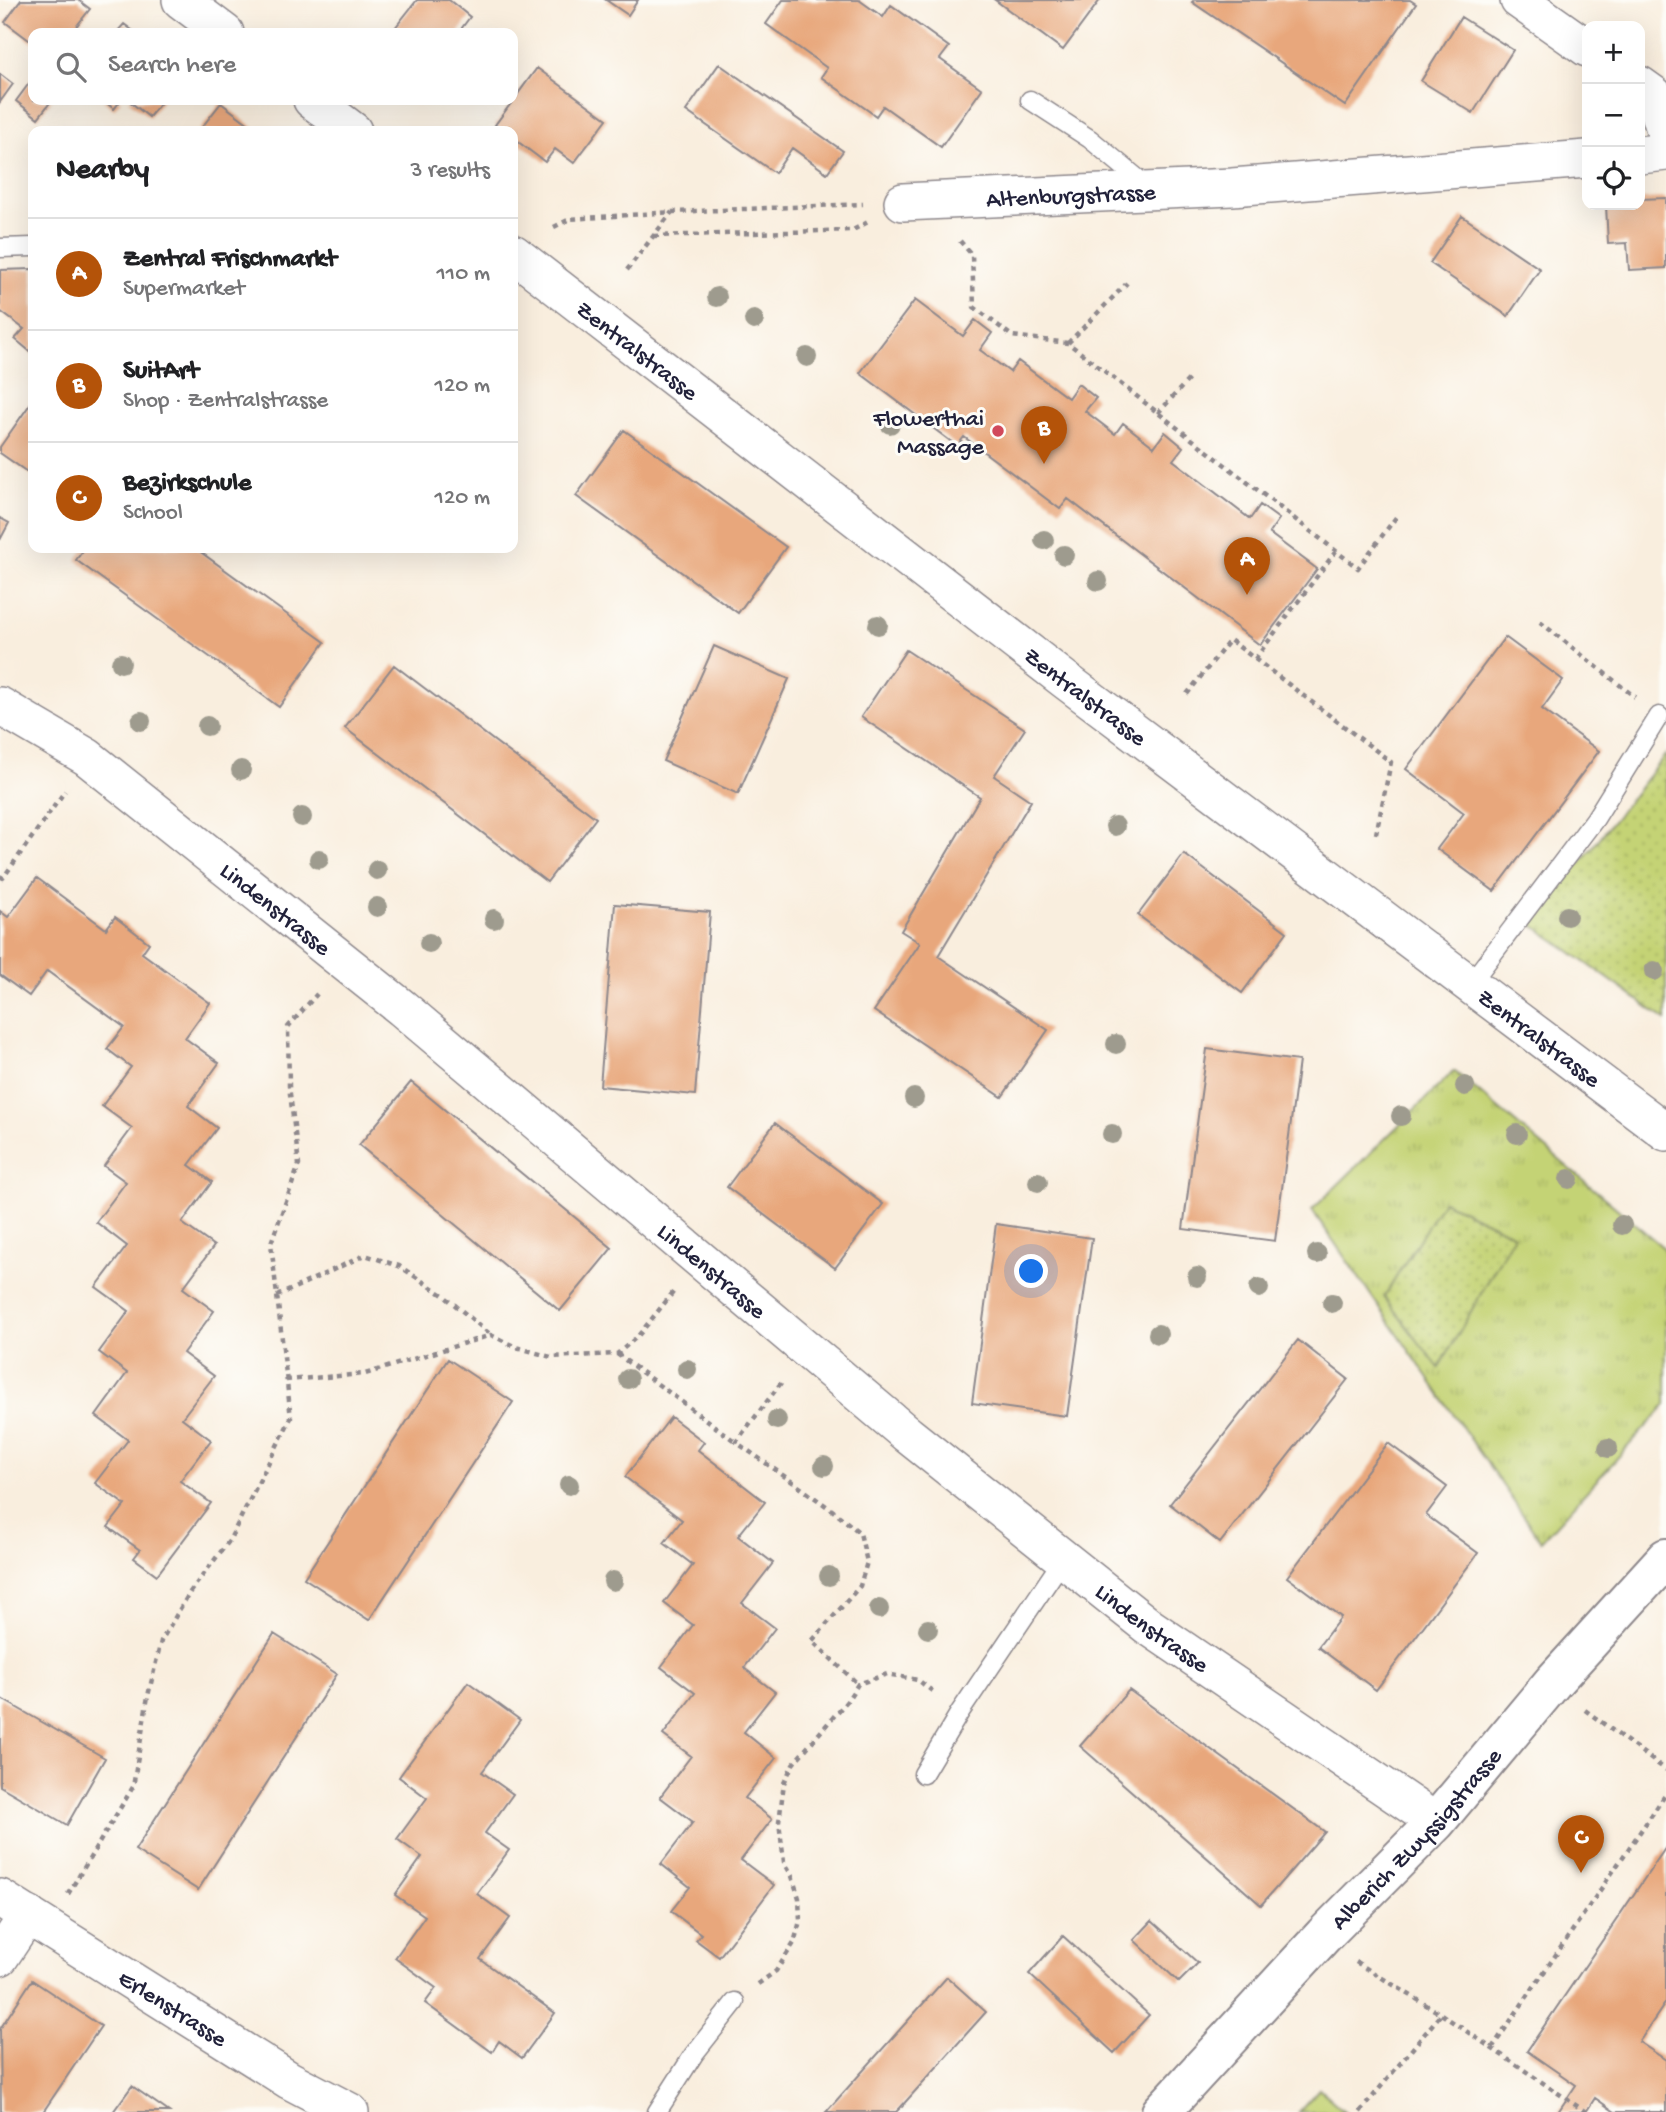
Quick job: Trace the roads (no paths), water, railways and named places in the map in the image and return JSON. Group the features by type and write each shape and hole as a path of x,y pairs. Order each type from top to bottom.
{"street":[{"path":"181,0 218,28"},
{"path":"1519,0 1582,44"},
{"path":"1645,89 1654,95 1666,134"},
{"path":"319,105 346,126"},
{"path":"1645,154 1666,152"},
{"name":"Altenburgstrasse","path":"902,202 1232,187 1582,159"},
{"name":"Zentralstrasse","path":"518,257 1054,672 1666,1132"},
{"name":"Lindenstrasse","path":"0,706 87,757 402,1008 908,1434 1148,1626 1436,1822"},
{"name":"Alberich Zwyssigstrasse","path":"1161,2112 1324,1935 1436,1822 1553,1682 1666,1558"},
{"path":"0,1957 30,1906"},
{"name":"Erlenstrasse","path":"30,1906 289,2080 349,2112"}],"lane":[{"path":"1030,100 1090,139 1153,191"},
{"path":"0,248 28,247"},
{"path":"1470,984 1595,820 1659,716"},
{"path":"923,1774 960,1712 1064,1558"},
{"path":"657,2112 694,2054 735,2002"}],"place":[{"name":"Flowerthai Massage","path":"998,431"},
{"name":"SuitArt","path":"1044,464"},
{"name":"Zentral Frischmarkt","path":"1247,595"},
{"name":"Bezirkschule","path":"1581,1873"}]}
